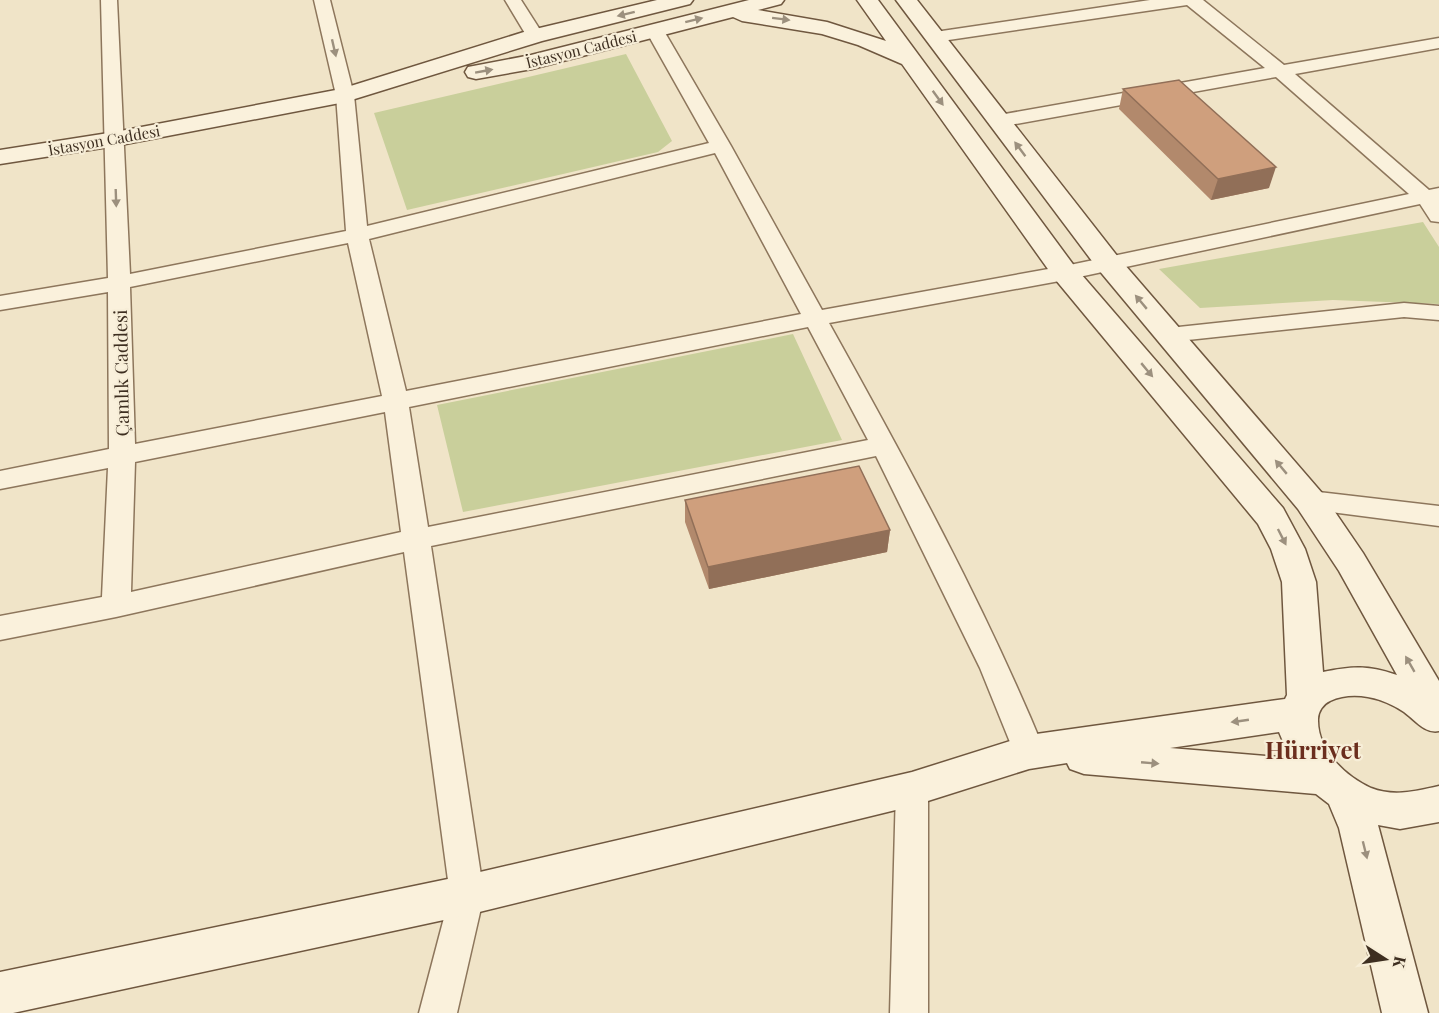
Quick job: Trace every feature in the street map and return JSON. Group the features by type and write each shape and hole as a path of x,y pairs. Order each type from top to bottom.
{"street":[{"name":"Çamlık Caddesi","path":"109,0 115,139 122,458 116,606"},
{"path":"322,0 345,95 357,236 396,401 467,895 438,1013"},
{"path":"513,0 536,36"},
{"name":"İstasyon Caddesi","path":"0,157 115,139 345,95 536,36 683,0"},
{"name":"İstasyon Caddesi","path":"385,84 532,62 774,0"},
{"path":"867,0 1065,273 1271,517 1288,549 1299,582 1302,705 1298,734 1306,756 1335,786 1359,828 1405,1013"},
{"path":"906,0 1108,263 1310,501 1351,562 1439,715"},
{"path":"935,37 1185,0"},
{"path":"1192,0 1432,196 1439,216"},
{"path":"722,13 793,20 836,28 911,60"},
{"path":"655,31 721,146 884,446 995,668 1029,752"},
{"path":"999,121 1439,43"},
{"path":"0,303 119,283 357,236 721,146"},
{"path":"0,480 122,458 396,401 813,319 1065,273 1432,196"},
{"path":"1169,335 1404,310 1439,313"},
{"path":"0,628 116,606 417,539 884,446"},
{"path":"1310,501 1439,516"},
{"path":"0,994 467,895 912,789 1029,752 1302,705 1320,687 1339,681 1361,681 1384,685 1408,695 1439,720"},
{"path":"1029,752 1335,786 1372,807 1400,812 1424,810 1439,804"},
{"path":"909,1013 912,789"}],"green space":[{"path":"626,54 672,141 658,152 407,210 374,113"},
{"path":"1423,222 1439,247 1439,304 1333,300 1200,308 1159,269"},
{"path":"793,334 842,440 463,512 437,405"}],"building":[{"path":"1179,80 1276,167 1218,179 1123,89"},
{"path":"859,466 890,530 708,567 685,500"}],"district":[{"name":"Hürriyet","path":"1313,749"}]}
